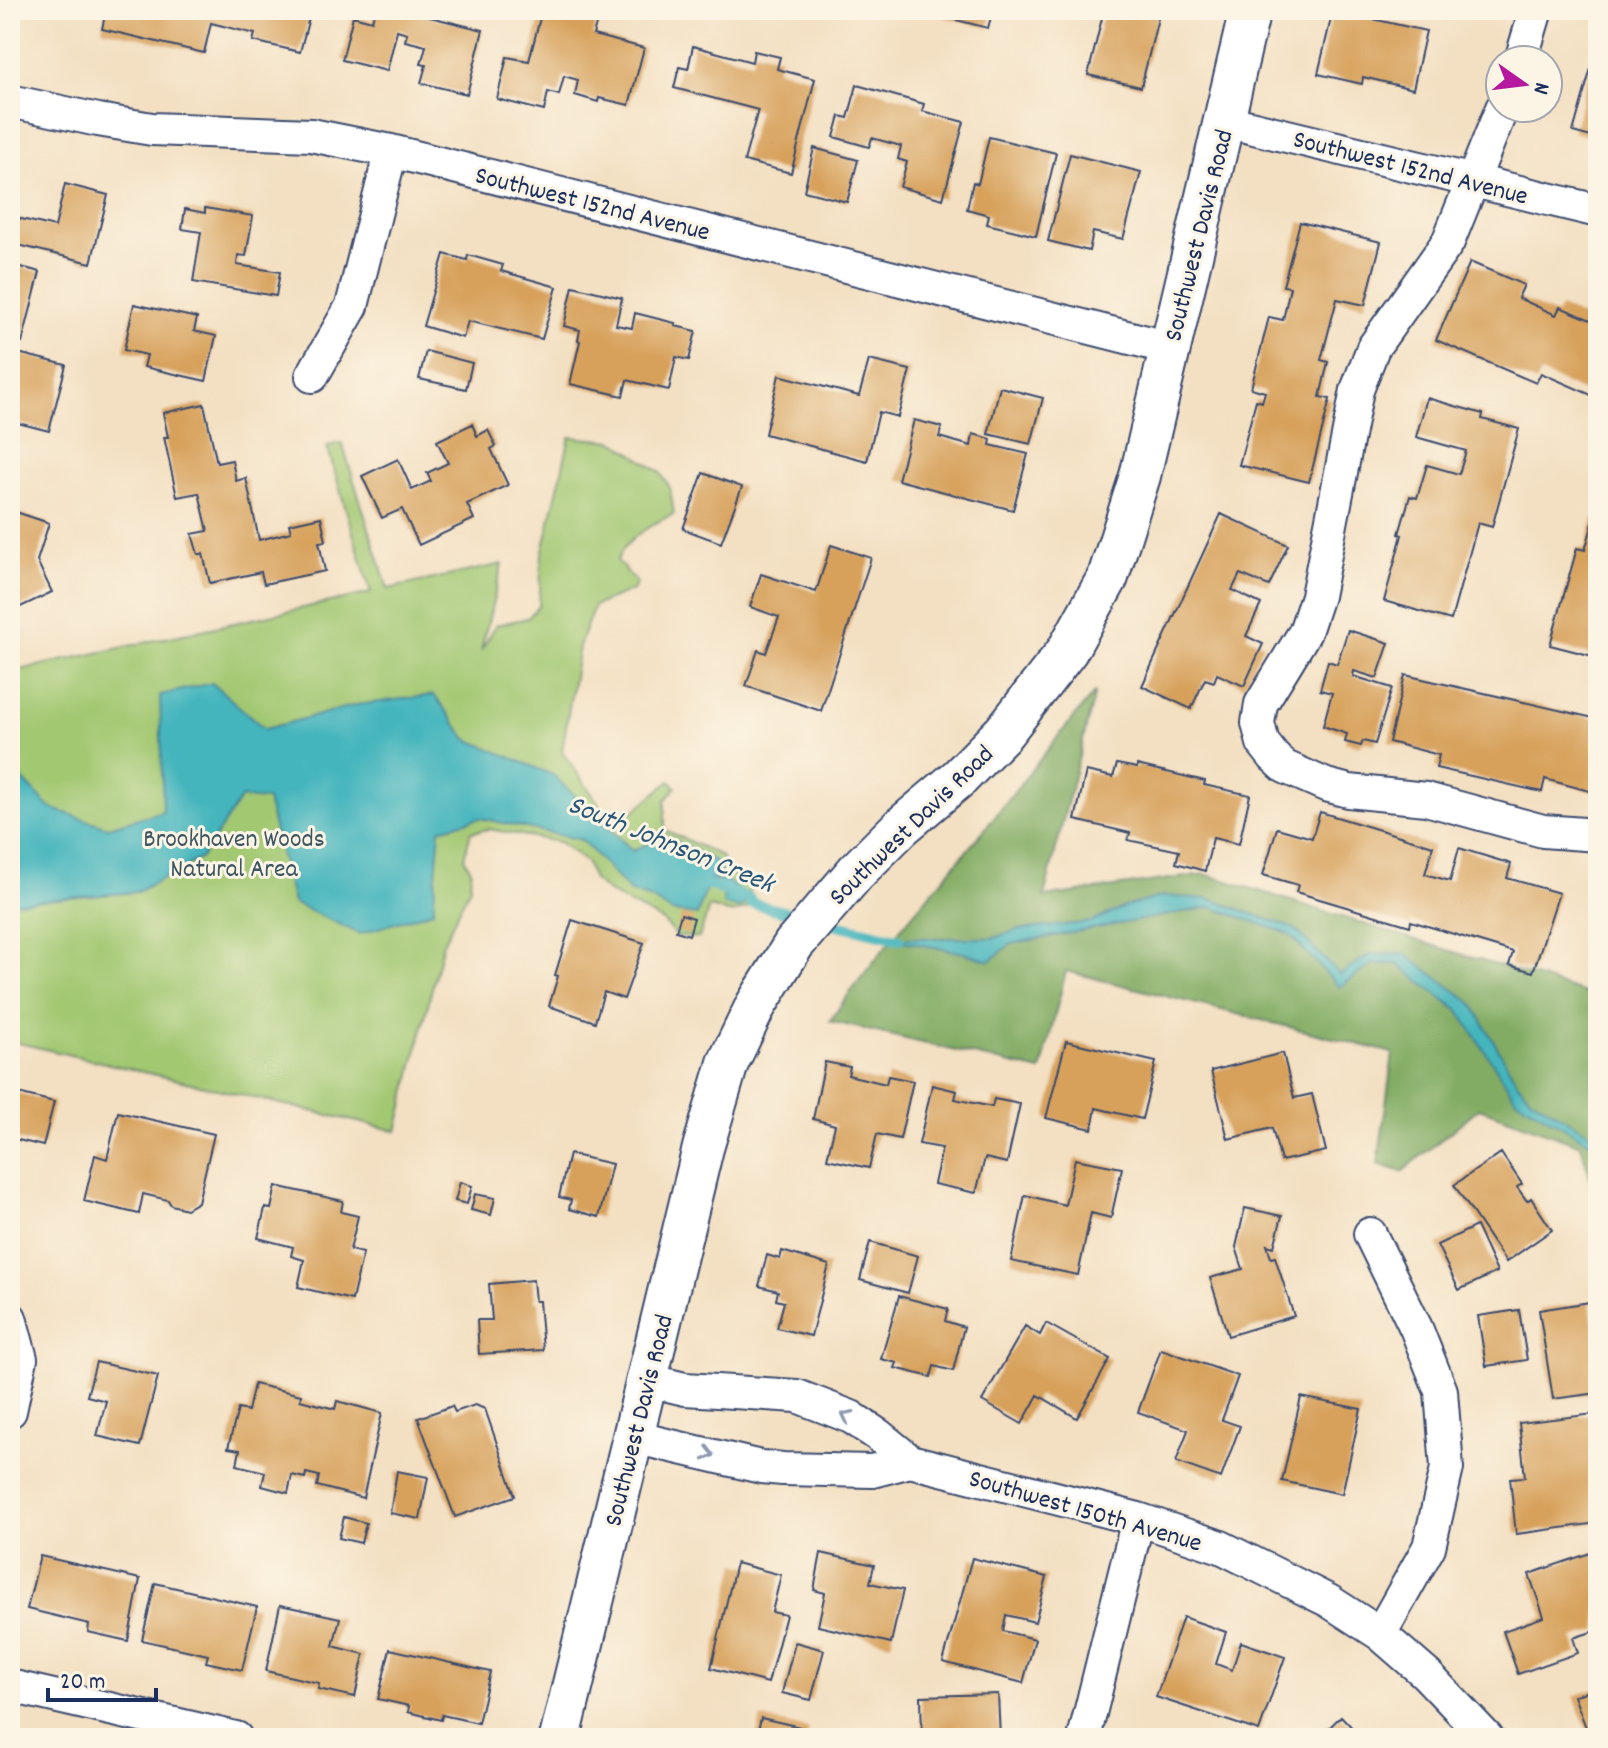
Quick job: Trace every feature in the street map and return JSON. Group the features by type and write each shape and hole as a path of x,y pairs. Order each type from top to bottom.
{"street":[{"name":"Southwest Davis Road","path":"560,1738 703,1148 728,1063 756,1005 794,944 856,872 901,827 960,777 1004,732 1067,651 1108,577 1140,476 1250,10"},
{"path":"1526,44 1536,10"},
{"name":"Southwest 152nd Avenue","path":"10,101 152,129 311,135 391,151 1170,348"},
{"name":"Southwest 152nd Avenue","path":"1225,121 1598,211"},
{"path":"1496,124 1448,242 1373,348 1357,390 1317,596 1305,632 1261,704 1258,723 1263,743 1274,757 1285,767 1326,785 1349,791 1426,799 1543,831 1598,835"},
{"path":"312,376 352,306 391,151"},
{"path":"1370,1234 1416,1328 1441,1391 1447,1468 1429,1547 1380,1634"},
{"path":"10,1318 21,1359 10,1411"},
{"name":"Southwest 150th Avenue","path":"647,1380 685,1389 797,1396 851,1417 910,1461 1138,1519 1221,1547 1329,1601 1380,1634 1426,1674 1487,1738"},
{"name":"Southwest 150th Avenue","path":"633,1437 761,1467 783,1469 872,1471 910,1461"},
{"path":"1084,1738 1138,1519"},
{"path":"10,1686 236,1738"}],"green space":[{"name":"Brookhaven Woods Natural Area","path":"570,437 614,441 660,472 670,488 674,514 641,532 621,553 617,561 637,583 633,590 594,606 579,646 562,751 606,814 629,815 670,781 676,787 665,801 665,830 721,856 729,873 748,883 753,906 733,913 709,907 699,938 677,936 663,921 611,894 593,880 586,862 559,842 489,829 471,832 464,858 471,870 470,887 443,943 397,1131 10,1041 10,672 371,593 327,446 342,443 388,589 502,564 481,651 496,625 528,618 539,605 542,555"},
{"path":"1095,692 1044,897 1205,874 1598,997 1598,1207 1581,1145 1479,1108 1402,1172 1378,1164 1393,1053 1066,971 1041,1071 830,1021 878,956"}],"water":[{"path":"212,683 265,729 356,705 434,695 467,739 553,775 633,851 664,835 715,861 726,880 750,899 740,908 724,905 721,881 710,879 697,915 672,912 651,899 630,892 582,840 480,818 440,829 433,911 360,934 293,903 267,800 241,798 201,858 137,892 10,903 10,766 50,808 108,827 163,811 160,695"},
{"path":"1163,896 1210,899 1295,929 1340,975 1369,955 1405,954 1472,1003 1517,1082 1531,1098 1598,1138 1598,1147 1516,1099 1459,1011 1397,964 1373,964 1339,987 1289,934 1211,907 1011,944 990,961 886,938 993,938 1018,930 1092,922 1124,907"}],"building":[{"path":"106,10 311,10 300,52 253,41 255,34 211,23 204,53 102,29"},
{"path":"375,10 432,10 430,17 483,30 467,94 421,83 426,65 421,64 426,46 405,41 407,33 397,30 387,71 342,60 353,16 372,21"},
{"path":"542,10 597,21 593,35 644,48 629,105 599,98 598,102 575,95 578,80 564,76 559,95 548,92 544,111 497,99 507,57 529,61"},
{"path":"917,10 993,10 988,28"},
{"path":"1104,10 1143,10 1159,14 1141,87 1088,75"},
{"path":"1333,10 1426,31 1413,89 1363,77 1362,84 1318,74"},
{"path":"693,46 752,62 754,51 780,57 777,69 815,79 791,173 744,161 758,110 674,88 679,67 688,69"},
{"path":"1598,48 1598,139 1573,132"},
{"path":"857,85 924,104 922,111 964,122 943,199 900,187 907,162 898,159 901,146 872,138 869,147 834,137 840,116 848,118"},
{"path":"989,137 1056,153 1036,236 987,224 989,215 967,209 973,182 978,184"},
{"path":"814,148 858,160 847,202 804,191"},
{"path":"1070,154 1141,172 1123,239 1093,232 1089,251 1048,241"},
{"path":"65,184 108,195 91,263 10,243 13,217 55,227"},
{"path":"205,208 253,216 246,256 238,255 237,265 280,272 276,296 193,282 201,232 182,229 185,209 205,213"},
{"path":"1300,222 1381,242 1365,305 1337,299 1321,360 1328,362 1320,397 1330,399 1309,482 1239,465 1256,400 1262,402 1265,392 1251,388 1269,317 1283,320 1290,287 1283,286"},
{"path":"444,254 467,260 468,255 503,265 501,271 557,287 542,339 468,321 463,338 423,326"},
{"path":"1470,262 1524,285 1518,298 1556,315 1560,307 1598,323 1598,398 1541,373 1536,383 1436,340"},
{"path":"10,264 40,272 22,343 10,340"},
{"path":"573,286 622,298 616,325 632,328 635,313 696,331 689,360 676,357 669,390 627,380 623,396 570,384 580,341 580,330 564,326"},
{"path":"134,304 197,318 194,331 216,336 206,381 144,367 147,355 124,350"},
{"path":"10,348 18,353 66,365 49,431 10,421"},
{"path":"426,351 472,363 466,389 419,379"},
{"path":"869,360 910,370 898,417 879,412 867,461 765,434 779,375 859,396"},
{"path":"1000,387 1043,398 1031,444 988,434"},
{"path":"1427,398 1483,414 1482,419 1519,429 1492,527 1478,523 1451,620 1384,601 1410,496 1417,498 1427,465 1459,474 1466,451 1416,437"},
{"path":"204,404 217,463 232,460 236,481 246,478 259,540 291,532 289,524 321,517 326,541 319,542 325,571 264,584 261,572 210,583 203,554 198,554 192,534 208,531 199,493 177,497 164,437 168,437 163,413"},
{"path":"914,420 942,427 939,437 971,446 973,434 991,439 990,445 1028,454 1013,510 898,480"},
{"path":"472,424 477,436 488,430 496,446 491,449 508,485 467,504 474,519 419,545 402,509 382,518 362,476 398,459 412,490 431,481 427,473 448,463 437,441"},
{"path":"703,473 742,487 721,543 683,529"},
{"path":"1598,506 1598,637 1593,656 1550,645 1577,548 1585,550"},
{"path":"10,510 49,523 37,561 52,592 10,612"},
{"path":"1221,514 1288,545 1269,586 1240,574 1232,590 1261,604 1246,636 1263,644 1244,686 1217,674 1214,682 1205,679 1191,709 1142,686"},
{"path":"831,545 871,558 821,711 746,686 758,650 766,653 779,617 750,607 761,574 816,592"},
{"path":"1348,630 1389,643 1377,678 1354,671 1353,676 1392,688 1375,744 1363,741 1361,746 1345,742 1347,734 1323,726 1332,693 1320,690 1328,661 1337,664"},
{"path":"1405,675 1598,719 1598,773 1593,792 1545,779 1542,792 1436,768 1439,755 1389,742"},
{"path":"1117,764 1137,768 1137,765 1250,795 1239,844 1213,838 1205,871 1176,863 1179,851 1128,840 1130,833 1075,820 1086,771 1113,777"},
{"path":"1320,812 1433,846 1425,874 1450,881 1459,848 1511,864 1507,878 1559,893 1533,972 1509,965 1513,952 1411,921 1410,926 1296,892 1298,885 1263,875 1277,828 1312,838"},
{"path":"681,914 694,918 689,935 676,931"},
{"path":"572,920 644,943 624,999 604,992 595,1022 549,1006"},
{"path":"1066,1041 1156,1062 1142,1119 1096,1108 1092,1129 1046,1118"},
{"path":"1283,1053 1294,1098 1312,1094 1326,1151 1281,1161 1272,1128 1228,1139 1211,1071"},
{"path":"825,1062 850,1067 848,1075 886,1084 888,1076 913,1081 900,1139 877,1134 869,1168 827,1159 835,1125 813,1119"},
{"path":"932,1085 957,1091 955,1099 992,1107 994,1099 1020,1104 1007,1163 985,1158 976,1193 934,1184 942,1148 919,1144"},
{"path":"10,1091 54,1102 43,1146 10,1138"},
{"path":"118,1112 214,1134 198,1202 186,1209 171,1205 168,1200 143,1194 139,1214 84,1201 95,1155 107,1159"},
{"path":"1501,1153 1522,1184 1517,1187 1527,1201 1531,1198 1552,1230 1506,1262 1454,1185"},
{"path":"569,1154 612,1164 599,1217 569,1209 571,1200 559,1197"},
{"path":"1075,1159 1122,1168 1111,1218 1091,1213 1078,1275 1011,1261 1025,1195 1065,1205"},
{"path":"460,1182 472,1186 467,1204 455,1201"},
{"path":"276,1186 343,1201 341,1212 358,1216 350,1250 363,1253 352,1300 298,1287 304,1260 291,1256 293,1247 258,1238 265,1208 271,1209"},
{"path":"475,1194 495,1198 491,1215 471,1210"},
{"path":"1245,1208 1282,1216 1274,1247 1267,1245 1271,1258 1275,1257 1294,1316 1228,1336 1210,1278 1243,1269 1236,1247"},
{"path":"1476,1226 1497,1272 1459,1290 1437,1245"},
{"path":"870,1242 918,1256 908,1293 860,1280"},
{"path":"782,1251 829,1265 811,1336 777,1328 784,1302 776,1300 778,1291 759,1286 767,1255 780,1259"},
{"path":"533,1280 535,1301 539,1301 543,1350 479,1354 477,1320 492,1320 489,1284"},
{"path":"899,1296 948,1309 945,1321 964,1327 953,1371 934,1366 931,1377 895,1368 897,1363 881,1359"},
{"path":"1590,1302 1598,1357 1598,1393 1553,1399 1539,1310"},
{"path":"1519,1310 1527,1360 1486,1366 1478,1316"},
{"path":"1046,1323 1110,1359 1077,1418 1038,1395 1022,1424 982,1401 1025,1326 1040,1335"},
{"path":"1161,1349 1238,1376 1222,1420 1240,1426 1221,1478 1176,1462 1188,1430 1138,1412"},
{"path":"96,1362 158,1376 140,1446 97,1436 106,1401 87,1396"},
{"path":"254,1384 301,1395 300,1400 335,1409 337,1401 382,1413 363,1498 317,1486 319,1476 306,1473 305,1478 292,1475 288,1493 262,1486 265,1472 237,1465 240,1450 228,1448 238,1409 248,1411"},
{"path":"1301,1397 1361,1409 1342,1494 1282,1481"},
{"path":"475,1405 485,1409 515,1496 455,1517 418,1418 452,1406 455,1412"},
{"path":"1594,1414 1598,1444 1598,1523 1516,1534 1510,1478 1525,1477 1519,1423"},
{"path":"397,1471 428,1477 420,1519 390,1513"},
{"path":"344,1517 366,1523 361,1543 339,1538"},
{"path":"1593,1552 1598,1566 1598,1630 1573,1638 1578,1653 1518,1674 1503,1631 1544,1617 1529,1574"},
{"path":"821,1553 874,1565 870,1583 903,1590 891,1643 818,1626 825,1593 814,1590"},
{"path":"40,1556 140,1579 128,1641 88,1632 89,1624 27,1609"},
{"path":"972,1558 1047,1577 1035,1622 1006,1615 1003,1631 1035,1639 1023,1683 943,1662"},
{"path":"736,1563 781,1575 772,1612 786,1615 768,1683 711,1668"},
{"path":"155,1583 257,1607 242,1670 206,1662 208,1655 142,1640"},
{"path":"280,1605 340,1618 333,1646 364,1654 355,1697 318,1689 319,1683 266,1671"},
{"path":"1183,1617 1226,1632 1216,1664 1232,1670 1241,1642 1285,1657 1259,1731 1156,1697"},
{"path":"795,1642 824,1650 811,1700 782,1693"},
{"path":"390,1649 490,1672 478,1723 442,1715 441,1720 408,1712 409,1706 378,1699"},
{"path":"1598,1687 1598,1738 1590,1738 1574,1696"},
{"path":"998,1694 1000,1738 922,1738 921,1696"},
{"path":"1341,1716 1362,1738 1319,1738"},
{"path":"761,1718 809,1729 807,1738 756,1738"}],"waterway":[{"name":"South Johnson Creek","path":"694,880 750,899 751,903 805,917"},
{"name":"South Johnson Creek","path":"822,921 899,939"}]}
